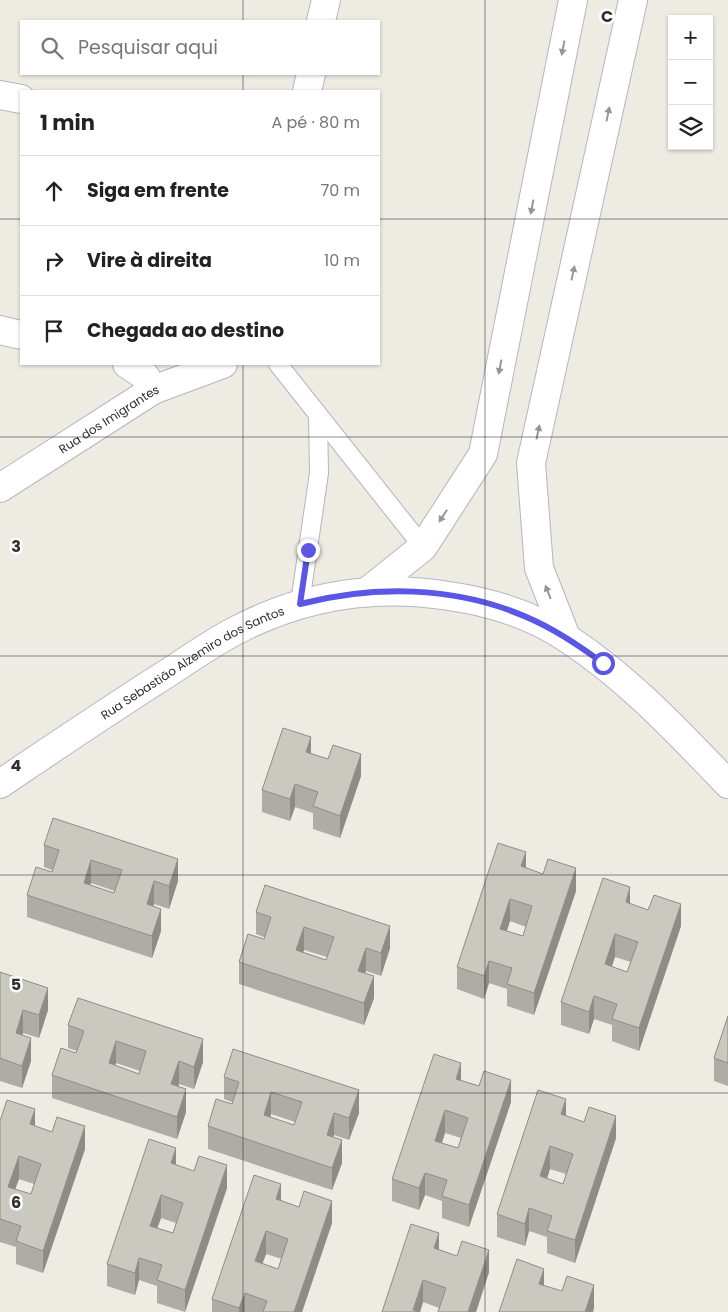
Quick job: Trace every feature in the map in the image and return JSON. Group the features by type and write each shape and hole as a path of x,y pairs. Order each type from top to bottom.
{"street":[{"path":"322,20 326,0"},
{"path":"368,590 423,547 483,454 573,0"},
{"path":"566,637 539,568 531,463 633,0"},
{"path":"307,90 311,75"},
{"path":"0,95 20,99"},
{"path":"0,330 20,335"},
{"path":"128,365 144,376 153,390"},
{"name":"Rua dos Imigrantes","path":"0,488 153,390 220,365"},
{"name":"Rua Sebastião Alzemiro dos Santos","path":"0,784 80,729 235,630 300,604 368,590 418,591 477,600 524,616 566,637 603,663 658,712 728,784"}],"lane":[{"path":"279,365 318,417 423,547"},
{"path":"300,604 319,473 318,417"}],"building":[{"path":"283,728 311,737 306,752 328,759 333,745 361,754 340,816 313,806 318,792 295,784 290,799 262,790"},
{"path":"53,818 178,859 169,886 154,881 147,904 161,909 152,936 27,895 36,867 52,872 59,850 44,845","holes":["91,860 122,870 114,893 84,883"]},
{"path":"498,843 526,852 521,866 543,874 548,859 576,868 534,993 507,984 512,968 489,961 484,976 457,967","holes":["510,899 532,906 523,936 500,929"]},
{"path":"603,878 630,887 626,902 648,910 654,895 681,904 639,1028 612,1019 617,1004 594,996 589,1012 561,1002","holes":["615,934 638,942 627,972 605,964"]},
{"path":"265,885 390,926 381,953 366,948 358,971 374,976 364,1003 239,962 248,934 264,939 271,917 256,912","holes":["304,927 334,937 326,960 296,950"]},
{"path":"0,972 48,988 39,1015 23,1010 16,1033 31,1038 22,1066 0,1058"},
{"path":"78,998 203,1039 194,1067 179,1061 171,1084 186,1089 177,1117 52,1075 61,1048 76,1053 84,1031 68,1025","holes":["116,1041 146,1051 139,1074 109,1063"]},
{"path":"728,1016 728,1063 714,1058"},
{"path":"233,1049 359,1090 349,1118 334,1113 327,1135 342,1140 332,1168 208,1126 216,1099 232,1104 239,1082 224,1077","holes":["271,1092 302,1102 294,1125 264,1115"]},
{"path":"434,1054 461,1063 456,1079 479,1086 484,1071 511,1080 469,1205 442,1196 447,1180 425,1173 419,1188 392,1179","holes":["445,1110 468,1118 458,1148 435,1141"]},
{"path":"538,1090 566,1099 561,1114 584,1122 589,1107 616,1116 575,1240 547,1231 552,1216 529,1208 525,1224 497,1214","holes":["550,1146 573,1154 563,1184 540,1176"]},
{"path":"7,1100 35,1109 30,1124 52,1132 57,1117 85,1126 43,1251 16,1241 21,1226 0,1219 0,1121","holes":["19,1156 41,1164 31,1194 8,1187"]},
{"path":"149,1139 176,1148 171,1163 194,1171 199,1156 227,1165 185,1290 157,1280 162,1265 139,1258 135,1273 107,1264","holes":["161,1195 183,1203 173,1233 150,1226"]},
{"path":"254,1175 281,1184 276,1199 299,1207 304,1191 332,1201 294,1312 263,1312 267,1301 245,1293 239,1308 212,1299","holes":["266,1231 288,1239 278,1269 255,1261"]},
{"path":"411,1224 439,1233 434,1248 457,1256 462,1241 489,1250 468,1312 438,1312 446,1288 423,1280 413,1310 418,1312 382,1312"},
{"path":"517,1259 544,1269 539,1284 562,1291 567,1276 594,1285 585,1312 499,1312"}],"route":[{"path":"308,550 300,604 321,598 368,590 418,591 477,600 524,616 566,637 603,663"}]}
